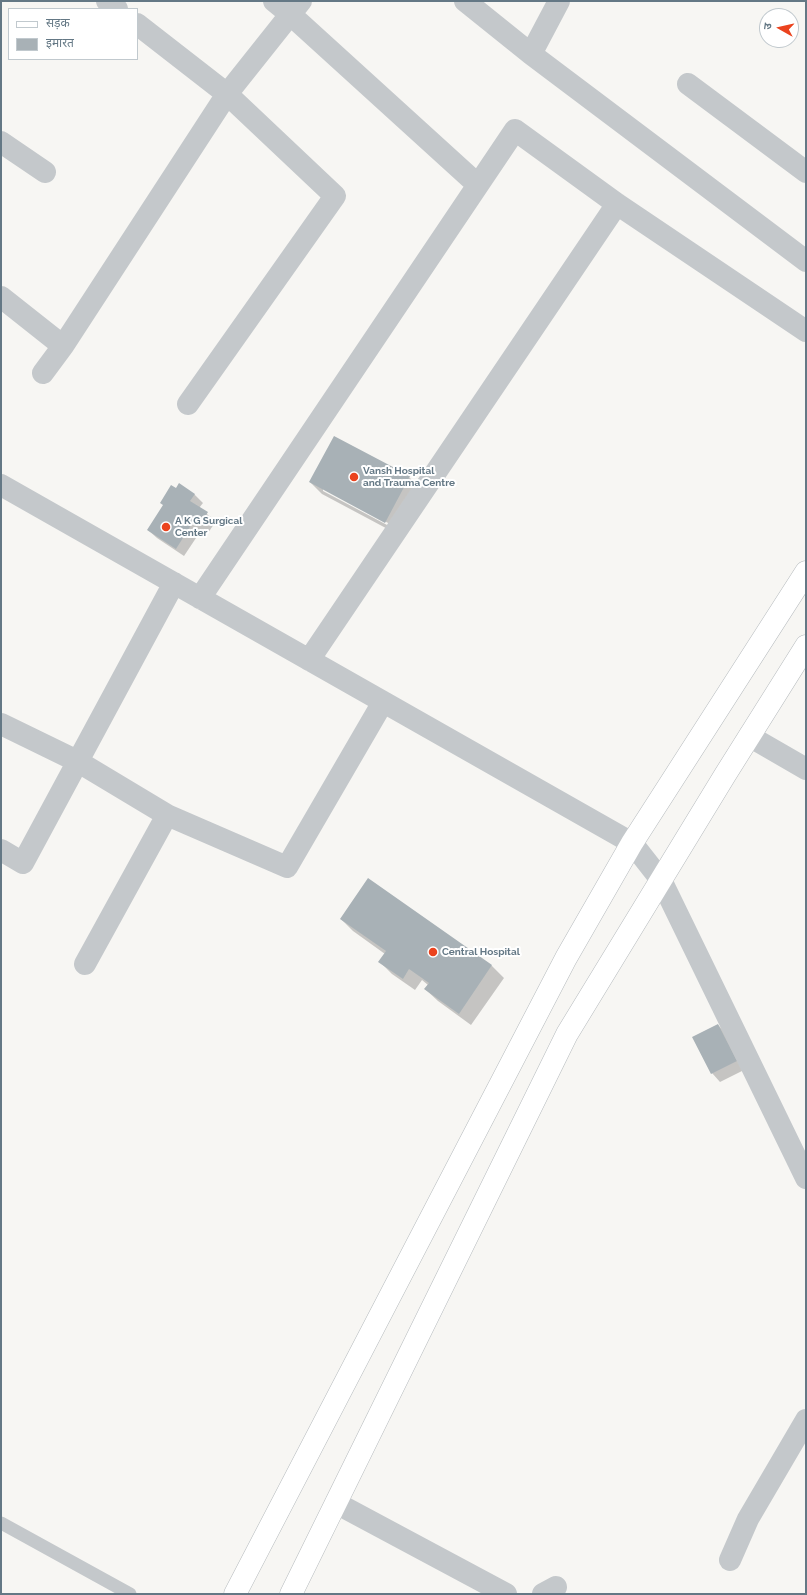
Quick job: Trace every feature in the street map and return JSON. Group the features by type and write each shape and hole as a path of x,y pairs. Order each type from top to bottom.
{"main road":[{"path":"235,1594 566,958 632,843 806,572"},
{"path":"291,1594 567,1034 749,736 806,646"}],"street":[{"path":"107,1 116,8"},
{"path":"274,1 296,8 478,185"},
{"path":"465,1 531,54 806,261"},
{"path":"531,54 559,1"},
{"path":"43,372 63,346 227,94 296,8"},
{"path":"138,25 227,94 335,196 188,404"},
{"path":"688,84 806,172"},
{"path":"200,598 515,130 617,204 806,331"},
{"path":"1,142 45,172"},
{"path":"309,660 617,204"},
{"path":"1,297 63,346"},
{"path":"1,485 632,843 661,880 805,1173"},
{"path":"1,850 23,863 174,583"},
{"path":"1,724 77,761 167,815 287,867 383,702"},
{"path":"749,736 806,769"},
{"path":"85,964 167,815"},
{"path":"730,1560 748,1519 806,1420"},
{"path":"336,1503 506,1594"}],"lane":[{"path":"1,1523 130,1594"}],"building":[{"path":"334,436 410,476 385,523 309,482"},
{"path":"179,483 195,494 190,501 208,512 200,525 193,522 176,549 147,530 163,505 160,503 171,485 176,488"},
{"path":"368,878 492,965 459,1014 424,989 429,983 409,969 403,979 378,962 386,951 340,919"},
{"path":"718,1024 737,1061 711,1074 692,1037"}],"place":[{"name":"Vansh Hospital and Trauma Centre","path":"354,477"},
{"name":"A K G Surgical Center","path":"166,527"},
{"name":"Central Hospital","path":"433,952"}]}
